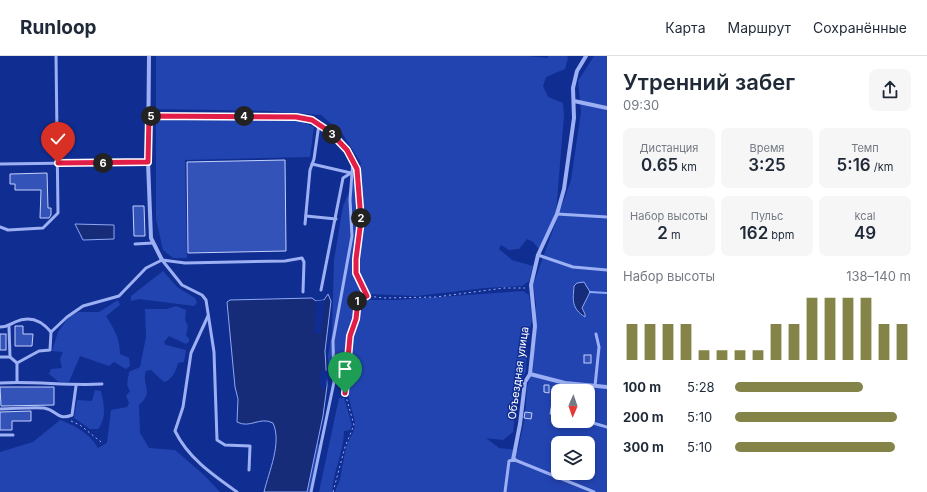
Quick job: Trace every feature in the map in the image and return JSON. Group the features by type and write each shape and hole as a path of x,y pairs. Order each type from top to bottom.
{"street":[{"path":"149,56 148,162 151,238 162,260"},
{"name":"Объездная улица","path":"514,460 525,382 530,374 535,326 532,286 538,255 557,214 564,189 574,118 575,80 586,56"},
{"path":"574,101 607,108"},
{"path":"530,374 575,384"},
{"path":"595,386 607,387"}],"lane":[{"path":"0,227 8,230 43,228 58,213 56,56"},
{"path":"149,116 305,118 319,124 347,150 353,160 350,200 352,236 333,341 334,382 312,492"},
{"path":"305,224 310,170 319,124"},
{"path":"0,164 148,162"},
{"path":"312,164 351,173"},
{"path":"321,290 343,178 351,173"},
{"path":"557,214 607,217"},
{"path":"306,216 336,219"},
{"path":"135,244 153,243"},
{"path":"538,255 573,267 607,270"},
{"path":"51,332 67,317 83,306 119,296 146,268 162,260 185,263 285,261 302,258 304,262 303,292"},
{"path":"162,260 182,285 202,295 206,300 214,352 217,440 225,445 250,446 249,470"},
{"path":"208,316 191,353 183,407 175,431 190,454 206,469 237,492"},
{"path":"0,327 9,327 15,322 32,318 44,323 51,332 50,350 39,351 17,363"},
{"path":"9,327 10,357"},
{"path":"595,386 599,347 596,334"},
{"path":"0,357 10,357 17,363 17,382"},
{"path":"0,383 17,382 76,386 102,384"},
{"path":"0,409 44,408 53,412 59,417 65,418 72,415 76,386"},
{"path":"595,424 607,427"},
{"path":"0,435 13,435"},
{"path":"505,492 509,461 514,460 594,492"}],"path":[{"path":"357,169 361,220 356,259 356,273 367,296"},
{"path":"333,492 345,447 354,425 345,393 350,336 356,319 358,300 367,296 384,298 436,297 532,286"},
{"path":"65,418 80,425 101,442"}],"shaded area":[{"path":"156,56 528,56 548,58 548,56 567,56 568,58 565,69 546,77 543,86 548,97 563,103 564,115 556,213 539,249 533,242 527,239 519,249 509,250 501,245 499,249 512,260 533,266 529,281 522,286 485,288 416,296 367,294 359,279 367,300 395,300 523,291 529,295 532,320 527,343 526,371 518,389 513,432 503,440 486,438 499,448 518,450 525,417 527,387 533,368 536,303 533,285 571,180 581,112 578,81 594,56 607,56 607,492 335,492 340,479 346,447 354,430 355,422 347,391 348,382 337,383 329,375 328,357 332,331 334,260 343,206 361,163 342,133 321,115 267,111 156,109"},
{"path":"156,119 299,121 314,127 310,157 185,160 187,258 173,258 163,250 156,219"},
{"path":"75,224 114,225 114,239 83,240"},
{"path":"163,271 177,287 195,298 197,303 194,306 139,299 131,301 131,296"},
{"path":"584,282 590,292 582,308 585,317 577,310 573,300 574,286 577,283"},
{"path":"328,294 331,301 325,351 327,386 323,416 307,492 264,492 274,457 276,439 275,431 273,423 268,421 259,421 251,424 242,424 237,422 238,399 235,387 227,302 230,300 312,298 316,301 324,300"},
{"path":"118,300 120,305 106,316 116,334 120,354 129,358 130,366 126,369 114,362 109,366 80,356 69,382 59,382 49,374 51,369 62,368 60,359 63,352 52,351 58,332 68,318 78,312 99,312"},
{"path":"176,306 186,310 185,320 188,326 186,336 189,338 189,342 186,344 169,336 164,342 166,345 186,350 184,362 178,363 173,375 164,382 151,370 146,371 145,381 147,392 144,400 139,405 140,433 149,448 175,450 204,475 220,492 0,492 0,452 33,442 60,420 82,431 98,448 107,443 111,410 127,407 129,403 126,396 130,391 127,385 129,372 140,367 146,337 145,309 167,309"},
{"path":"95,390 101,391 104,416 98,429 90,429 74,418 77,400 92,401"},
{"path":"339,398 344,398 352,425 350,430 344,431 344,439 334,477 332,492 319,492"},
{"path":"316,444 322,445 311,492 307,492"}],"pier":[{"path":"325,300 321,334 314,333 316,301"},
{"path":"321,370 328,371 326,388 319,387"}],"building":[{"path":"285,160 286,251 188,253 187,162"},
{"path":"47,173 48,208 51,208 51,215 49,218 40,218 41,190 15,190 15,184 10,184 10,174"},
{"path":"133,206 144,206 145,236 134,236"},
{"path":"15,326 23,326 23,334 33,334 32,346 15,346"},
{"path":"0,334 6,334 6,350 0,350"},
{"path":"584,355 591,355 591,363 584,363"},
{"path":"544,385 549,385 549,393 544,392"},
{"path":"0,387 54,387 54,405 1,406"},
{"path":"31,411 31,421 12,421 12,430 0,430 0,412"},
{"path":"525,412 532,413 531,419 524,418"}],"waterway":[{"path":"590,292 607,293"}],"route":[{"path":"58,163 148,162 149,116 296,117 312,120 330,132 347,150 358,172 357,186 361,220 355,265 356,273 367,296 361,297 356,305 356,319 350,336 345,393"}]}
